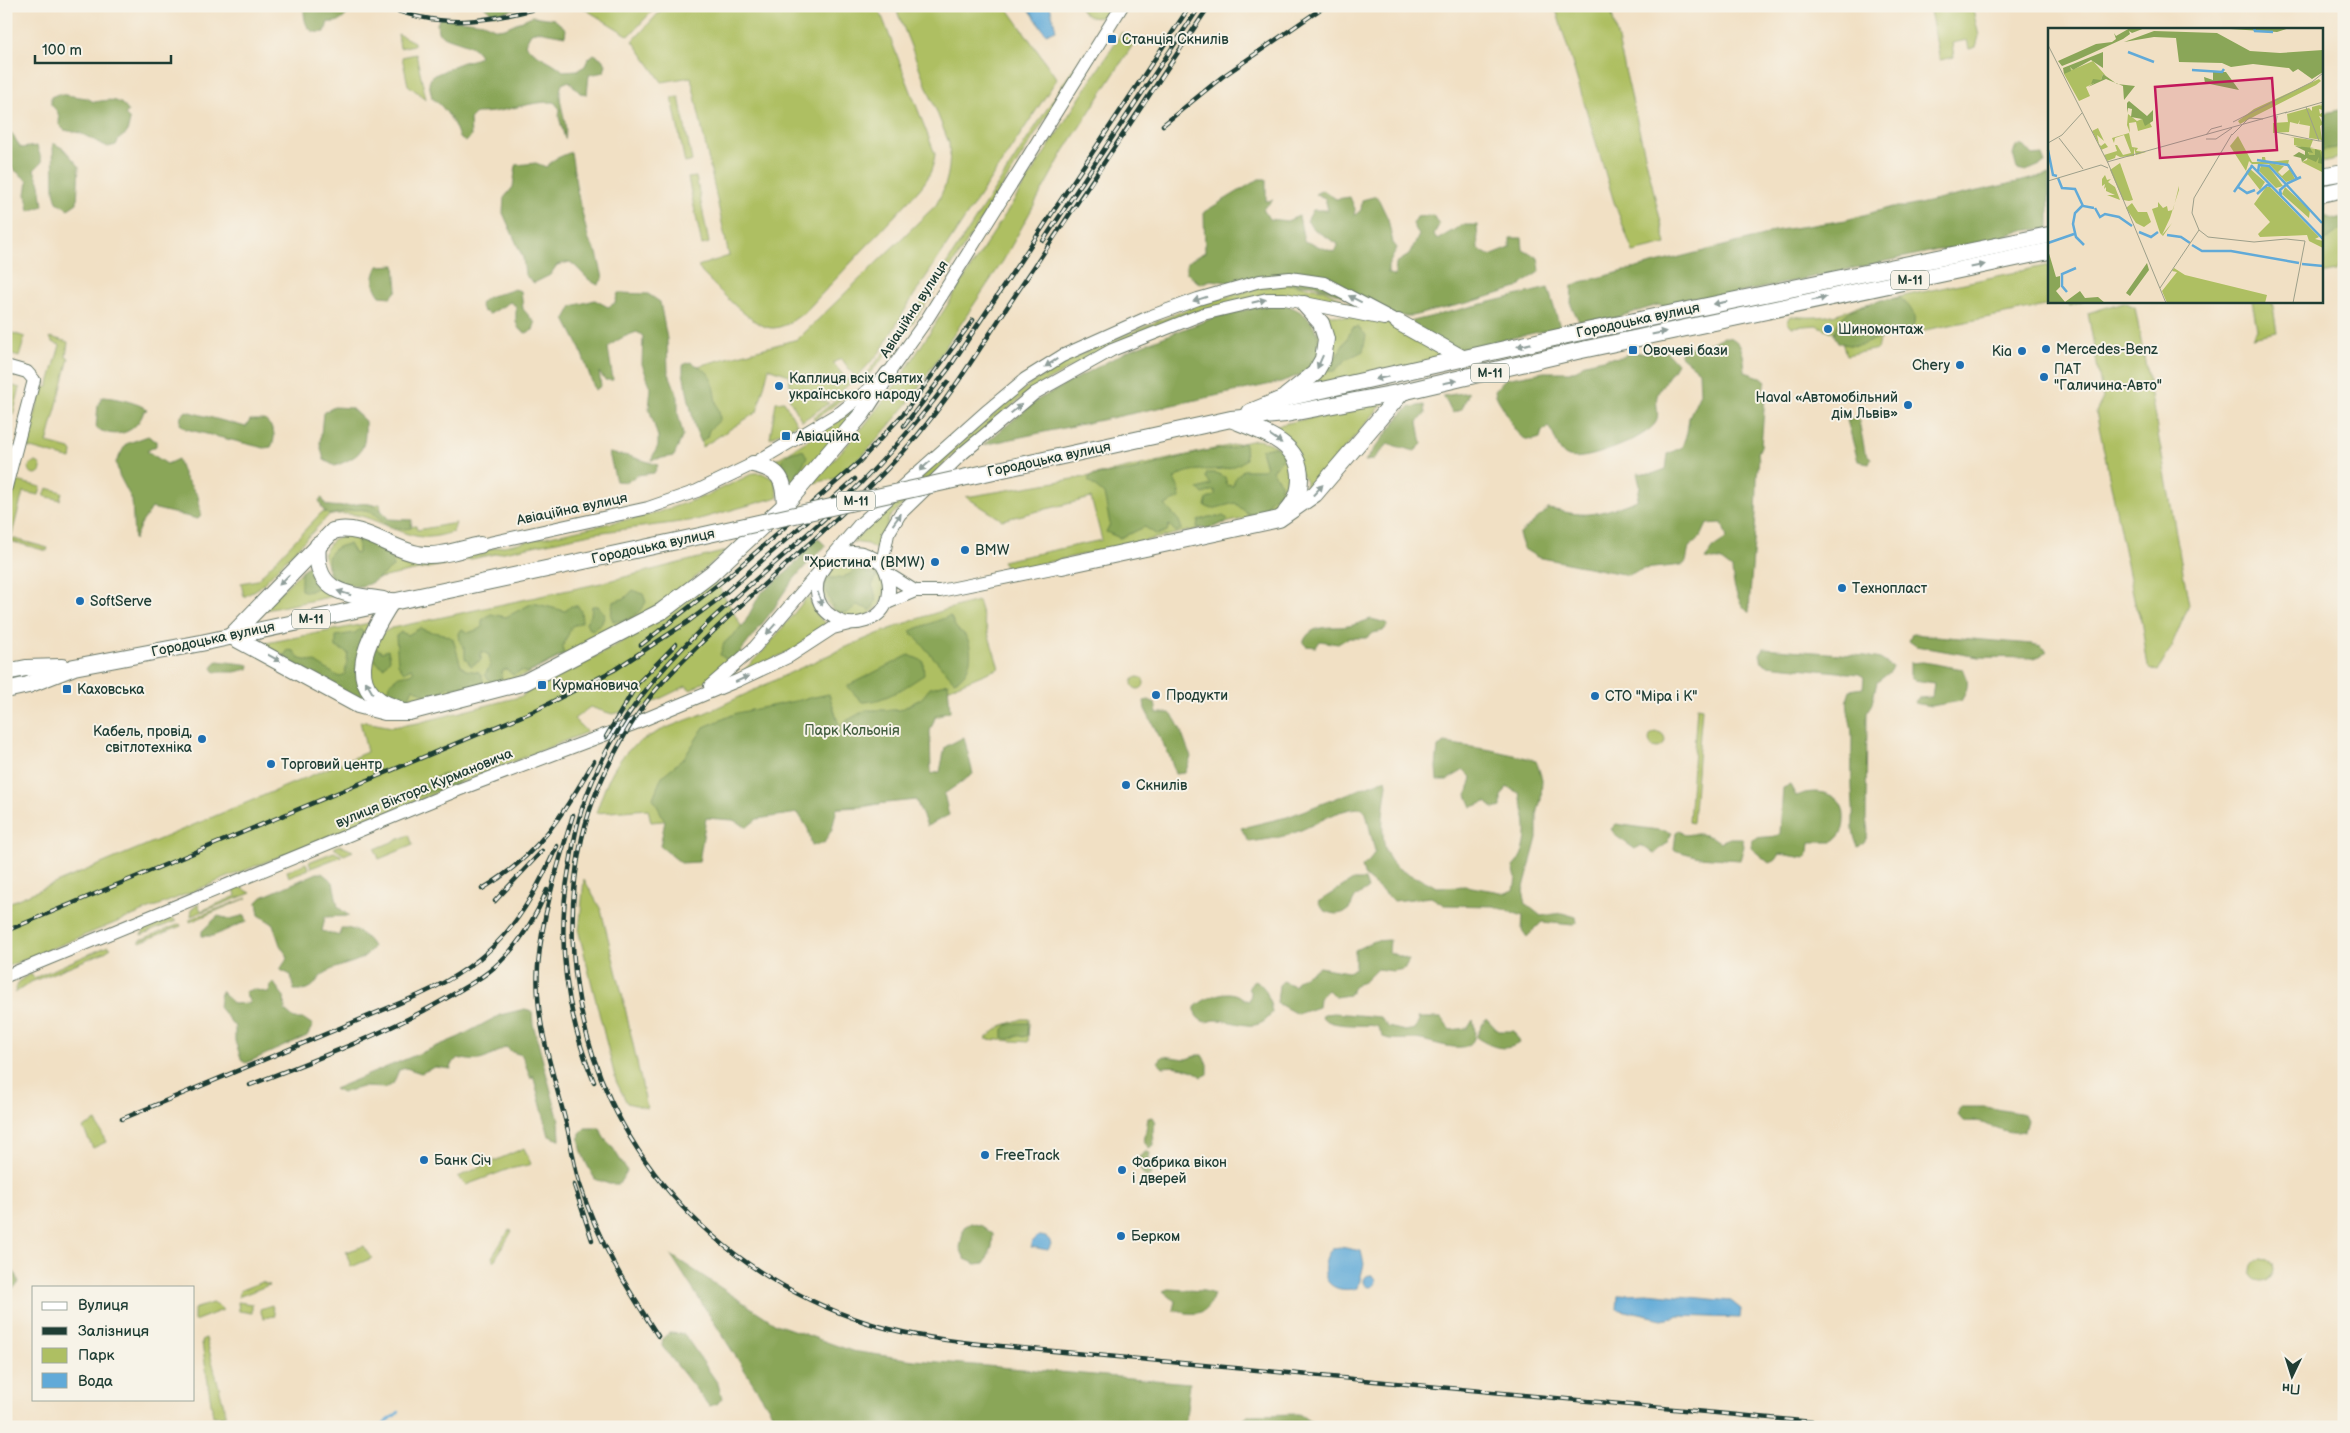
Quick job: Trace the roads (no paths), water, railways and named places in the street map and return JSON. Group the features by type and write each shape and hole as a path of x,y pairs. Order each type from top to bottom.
{"main road":[{"path":"2322,176 2344,172"},
{"path":"2322,194 2344,189"},
{"name":"Городоцька вулиця","path":"1231,419 1282,399 2048,235"},
{"name":"Городоцька вулиця","path":"6,672 26,668 74,667 231,636 700,536 1231,419 1286,414 1402,392 1577,350 2048,251"},
{"path":"1282,399 1315,373 1323,359 1326,339 1321,323 1304,304"},
{"path":"1398,322 1464,359"},
{"path":"480,545 440,554 419,555 398,549 349,528 333,531 231,636 358,705 385,712 409,712 525,682 662,611 711,574 786,505 862,414 888,374"},
{"path":"1062,566 1279,519 1315,494 1402,392"},
{"path":"1231,419 1269,435 1286,446 1294,456 1300,469 1300,488 1296,501 1279,519"},
{"path":"753,464 767,467 779,474 785,487 786,505"},
{"path":"318,545 318,566 327,584 348,595 392,602 374,629 366,646 362,670 369,688 376,697 388,705 409,712"},
{"name":"Городоцька вулиця","path":"6,690 28,685 74,667"}],"street":[{"name":"Авіаційна вулиця","path":"480,545 648,508 696,491 753,464 841,412 888,374 932,310 1122,6"},
{"path":"696,696 725,675 755,647 866,519 966,429 1026,380 1062,356 1126,327 1198,299 1260,281 1290,278 1324,283 1398,322"},
{"path":"915,591 885,569 863,552 852,551 841,553 825,565 819,576 818,597 830,615 849,624 871,620 887,603 890,594 885,569 888,534 900,514 963,453 1035,393 1112,350 1202,314 1267,299 1285,299 1398,322"},
{"path":"6,366 27,372 34,380 6,487"},
{"path":"887,603 915,591 940,591 1062,566"},
{"name":"вулиця Віктора Курмановича","path":"6,976 450,793 631,725 696,696 739,680 790,656 833,628 849,624"}],"water":[{"path":"1027,6 1050,6 1056,30 1046,34"},
{"path":"1038,1236 1048,1238 1051,1244 1048,1250 1031,1247 1031,1243"},
{"path":"1341,1247 1361,1251 1364,1264 1358,1288 1347,1290 1338,1288 1331,1285 1327,1280 1325,1266 1327,1257 1332,1248"},
{"path":"1372,1275 1375,1276 1375,1286 1368,1287 1365,1286 1364,1279 1365,1276"},
{"path":"1647,1293 1731,1301 1741,1309 1740,1318 1679,1316 1662,1319 1617,1309 1618,1296"}],"waterway":[{"path":"380,1427 399,1412"}],"railway":[{"path":"384,6 406,14 446,21 484,19 546,6"},
{"path":"904,426 949,368 1190,6"},
{"path":"1043,241 1200,6"},
{"path":"1209,6 967,368 930,420 895,461 823,532 687,656 654,692 632,722 603,777 593,801 579,853 573,907 574,961 577,987 590,1045 610,1100 638,1150 673,1196 713,1236 759,1271 810,1300 865,1322 893,1330 979,1344 1866,1427"},
{"path":"1163,125 1222,77 1325,6"},
{"path":"641,645 730,575 860,461 905,412 973,320"},
{"path":"594,1082 584,1057 570,1004 566,977 563,923 565,896 577,827 581,811 603,757 627,716 655,679 685,645 858,486 905,435 948,382"},
{"path":"6,931 534,711 614,670 689,621 717,600 855,479"},
{"path":"606,737 637,684 676,644"},
{"path":"482,889 501,877 533,849 559,817 594,761"},
{"path":"573,815 551,890 540,947 537,986 541,1024 578,1177 587,1206 604,1245 658,1336"},
{"path":"122,1119 446,982 488,952 504,935 532,896 557,846"},
{"path":"495,901 542,851"},
{"path":"250,1085 349,1046 398,1024 480,978 499,963 521,938 538,910 547,890"},
{"path":"574,1185 592,1240"}],"place":[{"name":"Станція Скнилів","path":"1112,39"},
{"name":"Шиномонтаж","path":"1828,329"},
{"name":"Mercedes-Benz","path":"2046,349"},
{"name":"Овочеві бази","path":"1633,350"},
{"name":"Kia","path":"2022,351"},
{"name":"Chery","path":"1960,365"},
{"name":"ПАТ \"Галичина-Авто\"","path":"2044,377"},
{"name":"Каплиця всіх Святих українського народу","path":"779,386"},
{"name":"Haval «Автомобільний дім Львів»","path":"1908,405"},
{"name":"Авіаційна","path":"786,436"},
{"name":"BMW","path":"965,550"},
{"name":"\"Христина\" (BMW)","path":"935,562"},
{"name":"Технопласт","path":"1842,588"},
{"name":"SoftServe","path":"80,601"},
{"name":"Курмановича","path":"542,685"},
{"name":"Каховська","path":"67,689"},
{"name":"Продукти","path":"1156,695"},
{"name":"СТО \"Міра і К\"","path":"1595,696"},
{"name":"Кабель, провід, світлотехніка","path":"202,739"},
{"name":"Торговий центр","path":"271,764"},
{"name":"Скнилів","path":"1126,785"},
{"name":"FreeTrack","path":"985,1155"},
{"name":"Банк Січ","path":"424,1160"},
{"name":"Фабрика вікон і дверей","path":"1122,1170"},
{"name":"Берком","path":"1121,1236"}],"park label":[{"name":"Парк Кольонія","path":"852,730"}]}
